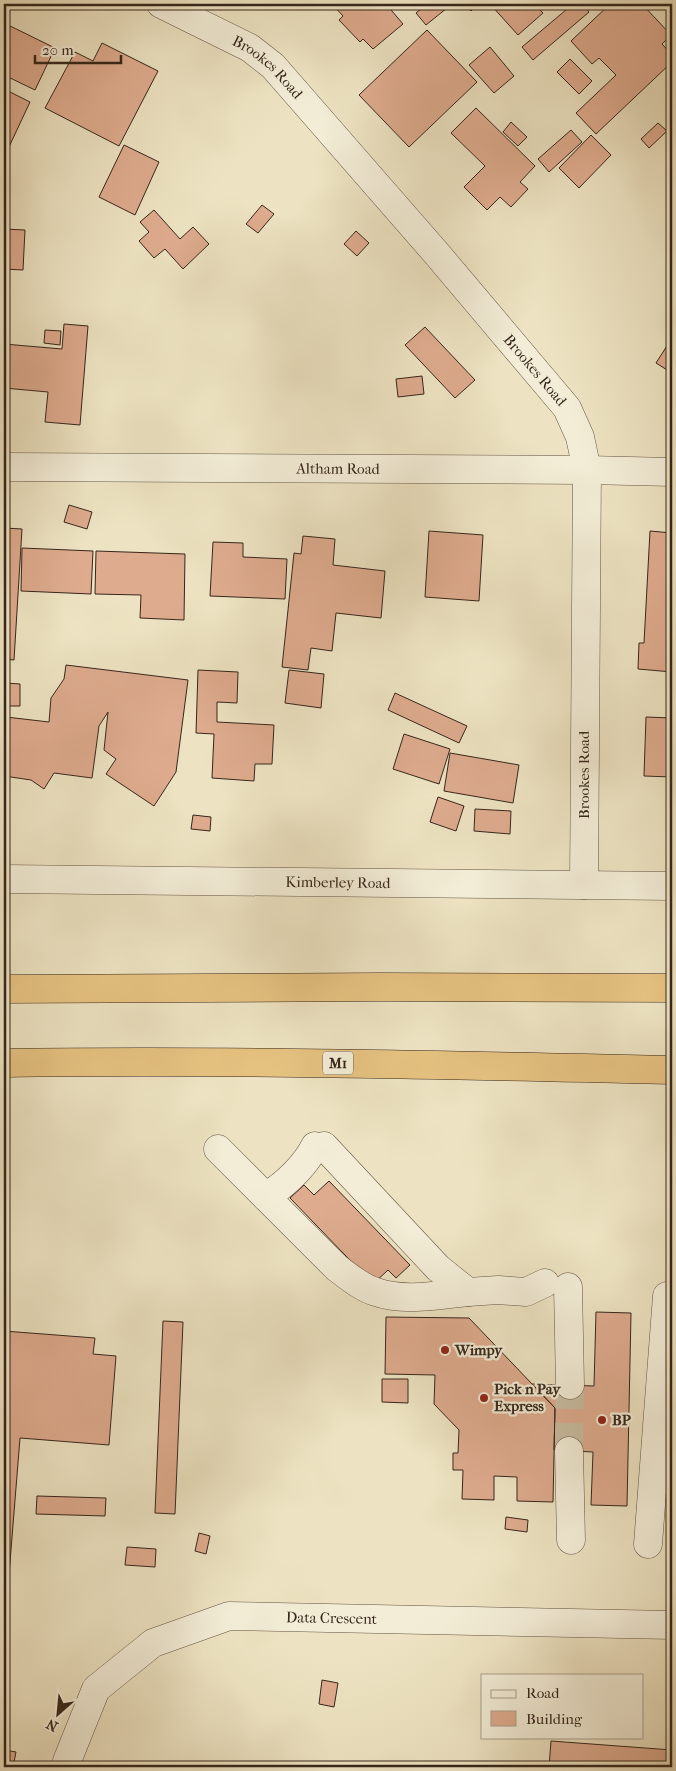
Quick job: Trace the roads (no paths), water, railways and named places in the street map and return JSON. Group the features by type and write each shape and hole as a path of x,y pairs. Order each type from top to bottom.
{"highway":[{"path":"4,989 672,988"},
{"name":"M1","path":"4,1063 126,1061 421,1064 672,1070"}],"street":[{"name":"Brookes Road","path":"161,4 250,48 273,66 437,254 567,408 580,437 587,470 584,885"},
{"name":"Altham Road","path":"4,467 672,472"},
{"name":"Kimberley Road","path":"4,879 672,886"},
{"path":"266,1197 294,1174 320,1146 438,1268 468,1292"},
{"path":"218,1149 337,1268 357,1283 375,1292 405,1298 498,1290 526,1292 556,1285 570,1385"},
{"path":"648,1544 667,1296"},
{"path":"569,1451 571,1540"},
{"name":"Data Crescent","path":"67,1767 67,1761 96,1689 153,1643 229,1616 672,1625"}],"tunnel":[{"path":"569,1451 570,1385"}],"place":[{"name":"Wimpy","path":"445,1350"},
{"name":"Pick n Pay Express","path":"484,1398"},
{"name":"BP","path":"602,1420"}]}
